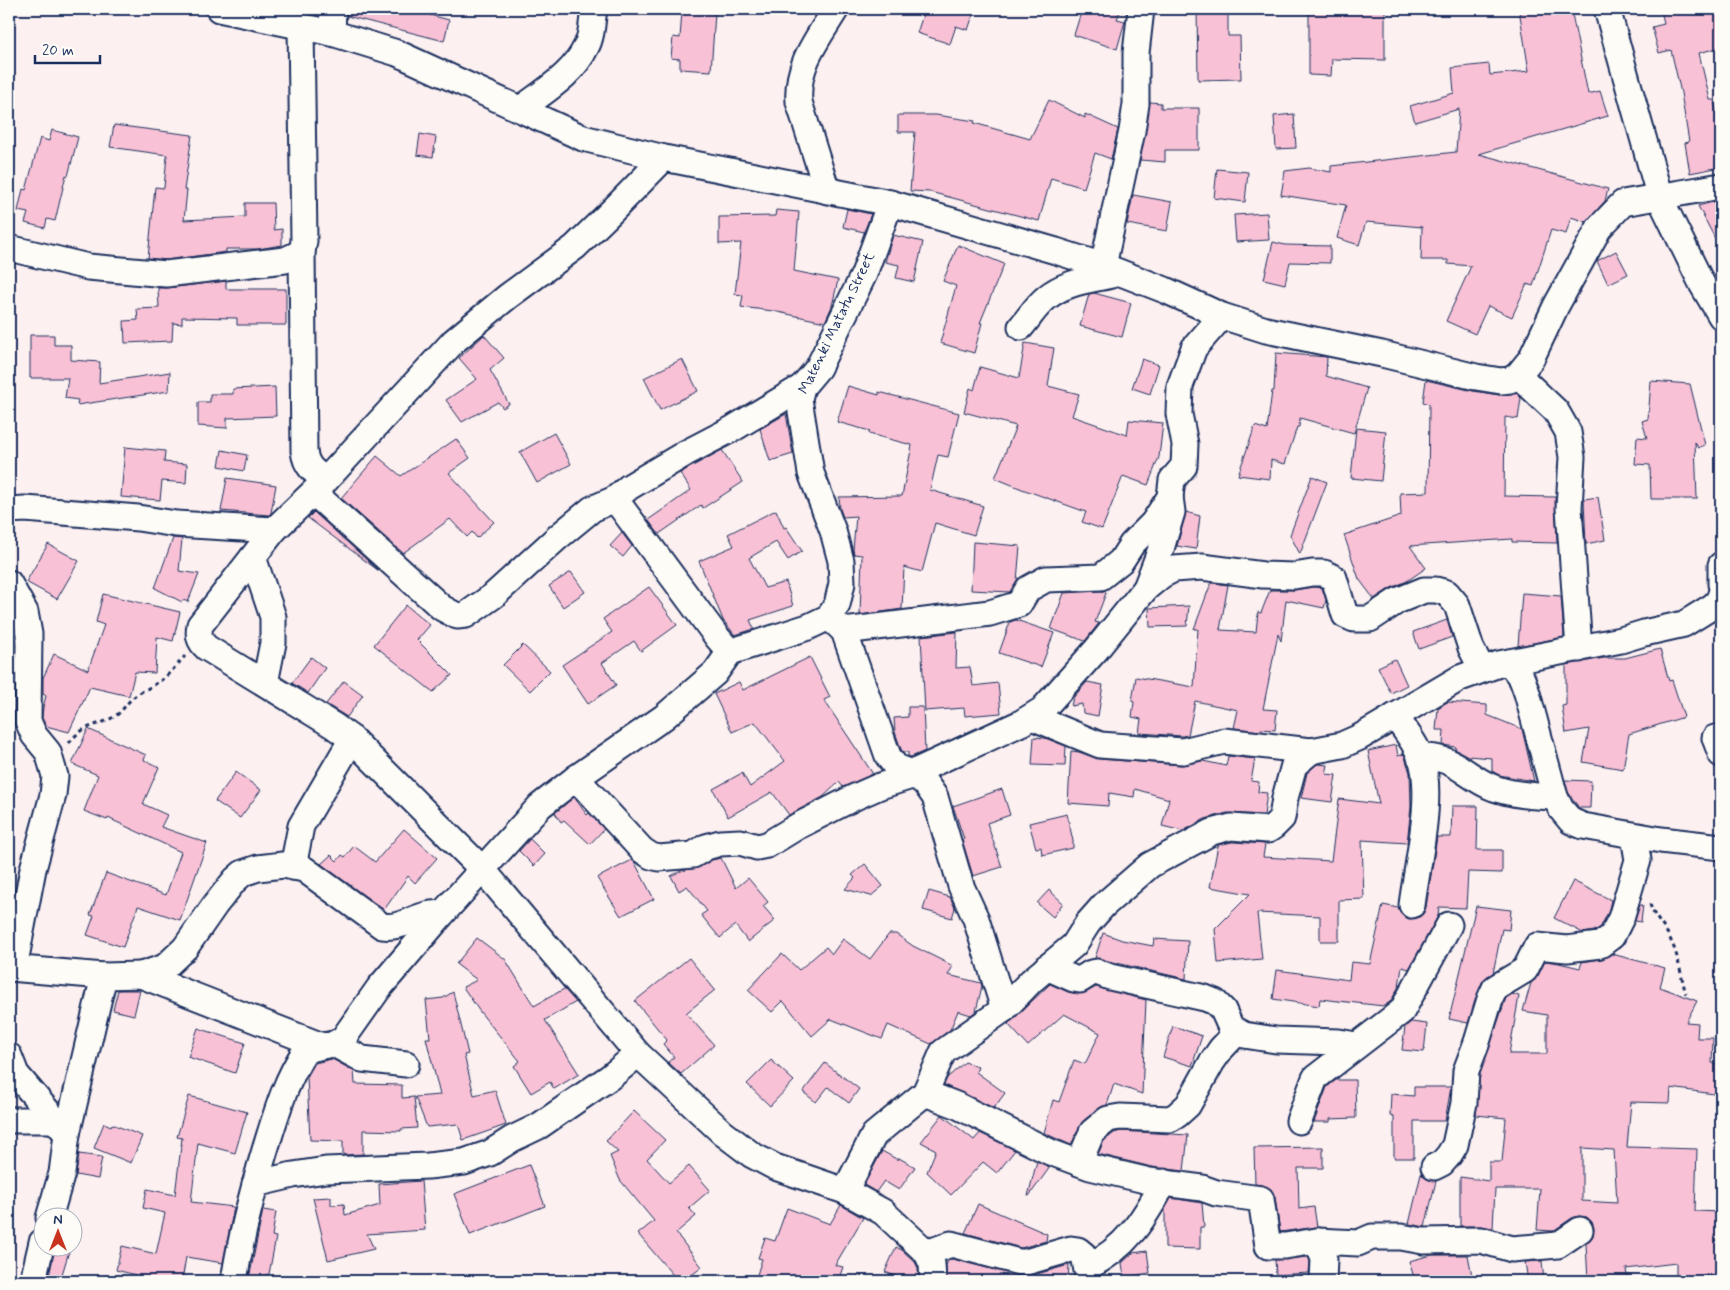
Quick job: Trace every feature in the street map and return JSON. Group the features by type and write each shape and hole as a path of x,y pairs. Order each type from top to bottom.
{"street":[{"path":"219,9 301,27 333,21 397,53 583,138 664,158 890,203 1056,251 1165,290 1222,316 1266,330 1501,381 1510,380 1518,375 1531,359 1556,306 1599,228 1623,203 1721,186"},
{"path":"521,109 570,72 578,62 587,46 594,9"},
{"path":"827,191 799,102 798,87 800,73 806,57 836,9"},
{"path":"1112,270 1136,104 1136,53 1141,9"},
{"path":"1607,9 1660,198 1702,284 1721,316"},
{"path":"301,27 305,459 320,486 442,608 457,616 466,615 493,596 558,537 592,510 615,499 629,487 802,387"},
{"path":"664,158 575,247 507,297 454,341 320,486 274,530 200,625 199,636 202,643 352,739 483,870 638,1054 723,1133 752,1155 775,1166 845,1191 882,1212 927,1253 932,1264 933,1281"},
{"name":"Matenki Matatu Street","path":"836,624 837,604 842,583 841,562 833,531 811,473 799,399 802,387 818,368 864,274 890,203"},
{"path":"9,248 88,267 166,274 285,260 302,252"},
{"path":"1021,327 1040,304 1054,292 1112,270"},
{"path":"1146,588 1161,549 1172,512 1170,497 1172,480 1184,466 1185,444 1180,414 1180,386 1194,348 1222,316"},
{"path":"1518,375 1556,411 1568,432 1572,457 1569,508 1579,649"},
{"path":"234,1281 241,1239 255,1184 280,1099 296,1064 306,1050 343,1039 379,988 442,914 540,806 576,778 664,717 715,674 730,652 808,627 990,613 1019,604 1028,589 1046,579 1100,577 1121,561 1132,544 1153,523 1170,497"},
{"path":"615,499 730,652"},
{"path":"9,510 26,509 176,524 274,530"},
{"path":"253,557 273,618 273,643 265,684"},
{"path":"1721,565 1721,584"},
{"path":"576,778 642,850 651,856 659,858 693,855 706,847 720,843 740,842 757,847 767,845 798,826 855,797 914,774 1032,717 1042,710 1096,650 1146,588 1162,575 1174,569 1190,567 1263,575 1294,576 1324,573 1334,578 1345,615 1354,618 1370,618 1397,601 1424,590 1436,590 1447,593 1457,605 1471,648 1482,670"},
{"path":"9,583 25,612 29,634 28,721 34,735 48,752 55,776 53,795 33,869 11,968 104,976 141,974 165,967 185,948 235,880 244,873 258,868 283,865 304,869 382,926 404,925 432,912 442,914"},
{"path":"1032,717 1100,744 1183,751 1224,740 1311,751 1342,745 1360,737 1460,678 1509,662 1579,649 1684,624 1713,606 1719,600 1721,594"},
{"path":"836,624 888,756 896,767 914,774 925,783 934,796 961,886 976,919 1004,1009"},
{"path":"1509,662 1522,679 1555,796 1561,810 1571,821 1582,826 1634,836 1721,846"},
{"path":"1395,716 1412,739 1420,757 1425,781 1426,809 1412,904"},
{"path":"293,867 301,826 352,739"},
{"path":"845,1191 874,1135 925,1093 943,1052 1004,1009 1031,981 1074,945 1088,923 1117,893 1150,866 1212,832 1231,827 1268,830 1274,826 1282,818 1294,765 1311,751"},
{"path":"1420,757 1434,757 1447,760 1492,787 1507,792 1555,796"},
{"path":"1434,1166 1442,1163 1450,1155 1455,1145 1464,1103 1466,1071 1495,988 1526,970 1537,946 1567,949 1600,945 1612,936 1621,918 1638,860 1634,836"},
{"path":"1299,1121 1315,1078 1402,1011 1449,925"},
{"path":"1047,967 1074,979 1080,980 1091,973 1097,972 1110,977 1205,998 1215,1002 1223,1010 1231,1028 1244,1035 1276,1040 1339,1042 1356,1045"},
{"path":"141,974 362,1059 406,1064"},
{"path":"52,1208 62,1173 61,1127 104,976"},
{"path":"1079,1163 1092,1132 1108,1119 1139,1117 1170,1119 1183,1111 1221,1049 1237,1032"},
{"path":"255,1184 326,1170 428,1166 464,1162 490,1152 512,1138 539,1126 610,1077 638,1054"},
{"path":"9,1056 16,1074 61,1127"},
{"path":"925,1093 956,1105 1050,1152 1079,1163 1118,1174 1202,1188 1216,1193 1261,1199 1268,1246 1285,1246 1317,1241 1358,1243 1372,1236 1401,1237 1423,1241 1481,1240 1512,1249 1558,1245 1580,1230"},
{"path":"9,1120 61,1127"},
{"path":"1088,1274 1098,1262 1132,1234 1164,1182"},
{"path":"1317,1241 1324,1260 1323,1281"},
{"path":"927,1253 951,1244 1019,1262 1026,1262 1072,1249 1078,1250 1084,1255 1088,1274"},
{"path":"33,1281 38,1258"}],"path":[{"path":"52,765 76,733 89,726 103,723 118,713 132,698 163,678 186,654 202,643"},
{"path":"1650,904 1655,918 1667,932 1672,942 1686,994"}],"building":[{"path":"347,9 407,9 449,20 444,41 347,16"},
{"path":"913,9 975,9 968,30 956,26 950,44 917,33 923,15 912,12"},
{"path":"1082,9 1121,9 1117,19 1125,21 1117,49 1074,35"},
{"path":"1197,9 1228,9 1228,36 1240,36 1241,79 1198,80"},
{"path":"1309,9 1385,9 1385,60 1332,59 1331,76 1309,75"},
{"path":"1519,9 1571,9 1588,94 1600,91 1608,116 1479,154 1608,189 1605,201 1586,222 1571,217 1566,234 1551,230 1533,286 1527,284 1512,317 1488,306 1475,334 1446,321 1471,266 1448,264 1448,260 1421,260 1422,227 1366,222 1359,245 1337,238 1346,205 1281,195 1285,171 1309,168 1331,172 1331,166 1456,152 1459,109 1415,122 1410,106 1454,93 1452,68 1489,64 1490,75 1529,71"},
{"path":"1661,9 1719,9 1721,47 1699,53 1710,100 1714,100 1721,138 1721,167 1690,173 1685,143 1689,142 1681,93 1671,50 1659,53 1652,27 1664,24"},
{"path":"682,11 715,13 711,71 680,69 680,59 671,58 673,37 680,38"},
{"path":"1049,100 1085,118 1085,114 1118,129 1111,159 1095,153 1084,188 1051,178 1039,221 930,192 910,191 915,132 898,132 898,115 936,115 975,121 974,123 1030,139"},
{"path":"1150,102 1161,103 1161,108 1199,108 1199,150 1165,150 1165,162 1140,160"},
{"path":"1294,114 1296,148 1276,149 1274,116"},
{"path":"114,125 192,135 184,190 187,190 184,220 245,217 245,203 273,203 274,230 282,229 282,245 258,249 226,249 226,252 166,260 148,258 155,187 164,188 167,155 110,147"},
{"path":"52,130 78,137 68,176 66,175 55,221 47,219 45,228 25,223 28,213 18,211 23,189 26,190 40,138 49,141"},
{"path":"420,134 436,137 433,157 417,155"},
{"path":"1217,169 1248,172 1245,202 1214,198"},
{"path":"1133,195 1172,202 1167,231 1127,224"},
{"path":"1717,201 1721,209 1721,250 1698,206"},
{"path":"847,209 871,214 864,232 843,227"},
{"path":"776,210 799,212 794,271 838,280 832,306 825,322 773,311 741,307 743,295 735,294 741,243 719,244 719,217 775,216"},
{"path":"1267,213 1269,240 1236,242 1234,215"},
{"path":"893,235 923,242 914,282 896,278 899,265 885,262"},
{"path":"1273,242 1285,245 1330,246 1330,263 1290,262 1285,284 1264,279"},
{"path":"958,245 1004,264 980,323 982,323 974,353 940,343 956,286 943,281"},
{"path":"1616,251 1628,274 1608,284 1597,261"},
{"path":"226,281 226,289 286,289 286,325 237,325 237,318 182,317 182,324 173,323 172,341 125,343 124,321 138,320 137,309 159,308 158,288"},
{"path":"1094,293 1131,303 1122,337 1080,326 1089,294"},
{"path":"30,335 54,335 54,345 71,345 71,360 100,362 99,383 170,372 169,391 77,405 78,400 65,398 68,378 30,378"},
{"path":"484,335 504,358 490,370 509,404 503,408 498,402 462,422 446,400 477,379 459,358"},
{"path":"1025,343 1054,348 1048,386 1079,394 1072,416 1127,435 1129,420 1163,423 1159,457 1148,485 1123,476 1102,529 1082,522 1086,512 995,478 1016,426 964,412 970,388 974,390 980,367 1019,378"},
{"path":"1276,353 1327,357 1326,376 1367,388 1354,433 1300,418 1299,427 1297,427 1285,464 1271,460 1270,479 1238,475 1255,426 1267,430 1272,391 1274,391"},
{"path":"682,359 698,391 660,410 644,378"},
{"path":"1142,359 1159,365 1150,394 1132,388"},
{"path":"1426,380 1499,395 1516,393 1521,398 1518,419 1505,417 1504,496 1555,497 1557,543 1512,542 1512,539 1410,546 1426,568 1374,599 1359,579 1344,535 1401,516 1400,493 1428,492 1429,404 1423,402"},
{"path":"1651,381 1690,384 1705,445 1698,448 1695,442 1697,499 1651,499 1650,465 1635,464 1637,437 1647,438 1642,421 1648,419"},
{"path":"848,386 959,413 948,457 938,455 930,490 983,506 974,535 935,523 922,572 904,567 902,609 860,615 862,555 854,554 853,550 856,516 843,517 839,497 902,496 912,445 869,434 870,431 837,422"},
{"path":"275,387 276,416 227,418 227,428 198,426 198,402 210,402 210,394 233,394 233,389"},
{"path":"786,414 793,454 770,461 760,429"},
{"path":"1356,428 1386,431 1381,481 1351,478"},
{"path":"554,433 571,464 537,483 520,452"},
{"path":"456,439 470,458 449,473 494,522 477,538 472,532 467,537 450,519 403,553 341,498 377,456 401,476"},
{"path":"125,447 165,451 164,462 187,464 186,483 162,481 160,500 121,497"},
{"path":"222,450 247,455 244,471 219,466"},
{"path":"722,450 743,482 703,508 701,505 659,534 648,520 691,490 680,473"},
{"path":"1312,476 1327,482 1300,554 1290,535"},
{"path":"227,478 276,485 271,513 269,515 221,511"},
{"path":"1598,497 1605,540 1586,544 1584,499"},
{"path":"776,510 784,528 786,527 802,551 788,560 776,542 749,558 765,588 786,582 793,606 750,620 754,629 735,635 723,620 699,561 734,546 728,534"},
{"path":"314,512 379,571 308,518"},
{"path":"1186,512 1200,516 1196,549 1177,546"},
{"path":"622,533 632,546 623,557 610,546"},
{"path":"173,538 182,539 179,571 199,574 188,602 183,600 182,602 155,588"},
{"path":"973,542 1020,546 1017,581 1010,592 971,590"},
{"path":"48,544 79,561 57,599 26,582"},
{"path":"571,572 585,592 563,607 549,586"},
{"path":"1211,583 1228,585 1220,630 1256,632 1258,612 1261,613 1270,590 1322,588 1326,600 1324,608 1286,600 1281,641 1278,634 1263,709 1277,710 1275,730 1261,729 1261,731 1234,728 1238,710 1195,701 1188,735 1139,733 1141,719 1132,717 1134,702 1132,701 1136,677 1194,687 1198,629 1194,629"},
{"path":"649,587 677,625 641,651 634,641 602,663 616,685 588,704 562,665 612,632 603,619"},
{"path":"1101,591 1106,593 1095,622 1099,623 1085,641 1051,629 1064,593"},
{"path":"1522,593 1561,596 1564,637 1518,646"},
{"path":"103,594 180,612 173,641 157,637 155,673 135,672 129,696 90,687 69,732 46,726 42,718 46,696 43,694 43,678 54,654 88,670 104,625 96,622"},
{"path":"406,605 430,625 417,640 452,675 433,692 374,645"},
{"path":"1189,606 1187,626 1150,627 1149,608"},
{"path":"1016,620 1054,633 1041,667 999,653 1010,622"},
{"path":"1447,620 1452,637 1419,649 1413,632"},
{"path":"957,632 956,668 970,667 973,686 998,683 1001,713 965,716 964,708 925,711 921,636"},
{"path":"523,645 550,671 530,691 503,665"},
{"path":"1660,649 1669,681 1672,680 1684,717 1629,734 1623,769 1583,762 1589,729 1566,733 1562,706 1566,705 1566,665 1604,658 1625,658"},
{"path":"311,657 325,668 308,693 292,683"},
{"path":"810,657 830,697 824,700 873,774 843,787 839,782 823,797 789,815 772,792 728,817 713,789 742,773 750,787 785,761 755,722 732,732 714,694 739,682 743,690"},
{"path":"1395,659 1407,685 1391,693 1378,667"},
{"path":"344,681 363,695 347,717 326,704"},
{"path":"1087,682 1103,685 1098,716 1083,713 1082,704 1071,706 1073,698"},
{"path":"1447,702 1487,705 1487,715 1522,729 1534,781 1499,775 1492,771 1492,758 1468,756 1455,749 1456,747 1443,745 1444,730 1436,730 1438,708"},
{"path":"908,707 923,707 925,751 911,757 908,756 908,752 903,752 901,749 895,732 894,718 908,717"},
{"path":"88,729 146,755 144,760 159,767 143,804 167,815 161,827 207,843 180,920 138,906 123,947 87,935 94,916 90,915 106,873 166,895 181,852 108,818 107,820 84,811 98,775 72,764"},
{"path":"1034,737 1045,738 1066,746 1065,766 1032,765"},
{"path":"1396,745 1398,756 1404,754 1410,773 1411,807 1407,843 1362,840 1364,899 1339,900 1339,941 1320,941 1320,916 1257,913 1262,959 1218,963 1215,929 1250,894 1210,887 1218,845 1232,842 1265,844 1263,857 1331,861 1339,799 1379,804 1368,751"},
{"path":"1071,751 1099,759 1182,765 1203,761 1226,766 1228,756 1255,759 1251,781 1259,782 1258,792 1267,793 1264,815 1227,813 1205,819 1183,831 1162,826 1169,799 1135,789 1134,797 1109,793 1108,806 1068,803"},
{"path":"1317,764 1328,765 1326,774 1336,775 1332,802 1301,798 1307,773"},
{"path":"236,772 261,790 240,818 215,801"},
{"path":"1565,780 1591,781 1590,808 1579,808 1568,792"},
{"path":"1002,789 1010,815 987,823 1002,867 973,876 962,840 964,839 953,806"},
{"path":"574,797 587,815 589,813 604,829 590,844 564,820 561,822 555,813"},
{"path":"1452,806 1478,806 1477,850 1502,850 1502,873 1468,872 1466,908 1439,907 1438,916 1409,969 1402,967 1399,986 1391,1001 1384,1006 1320,999 1319,1006 1273,999 1277,970 1349,980 1351,962 1370,964 1383,905 1398,908 1403,916 1409,919 1417,918 1423,914 1426,907 1437,837 1451,837"},
{"path":"1067,814 1073,848 1042,855 1041,847 1036,848 1029,823"},
{"path":"404,829 437,858 415,883 408,876 384,910 321,864 331,855 337,861 342,855 345,857 354,846 375,862"},
{"path":"530,839 545,854 534,866 519,851"},
{"path":"721,858 736,888 748,878 768,902 763,906 775,920 748,942 735,925 720,938 701,915 707,911 687,886 679,891 671,876"},
{"path":"632,860 654,899 621,916 597,878"},
{"path":"865,864 883,886 871,896 845,889 855,878 852,875"},
{"path":"1573,881 1611,900 1608,913 1601,927 1594,931 1583,933 1554,918"},
{"path":"1049,890 1063,903 1053,917 1037,903"},
{"path":"929,891 950,897 955,908 952,918 923,910"},
{"path":"1640,905 1643,905 1641,922 1635,921"},
{"path":"1476,906 1511,910 1509,930 1502,929 1493,973 1482,982 1468,1023 1449,1019"},
{"path":"1103,933 1122,940 1153,946 1154,939 1188,941 1186,979 1095,958"},
{"path":"889,934 896,934 913,946 953,966 948,975 981,983 982,986 976,1011 971,1015 958,1011 950,1030 931,1044 888,1025 882,1039 831,1019 812,1036 783,1001 772,1012 748,990 782,954 799,970 826,947 832,954 843,939 870,959"},
{"path":"477,938 505,959 534,1006 564,989 576,1002 545,1020 579,1074 554,1089 550,1082 531,1093 514,1066 520,1061 480,1012 463,987 477,980 456,964"},
{"path":"1612,954 1665,968 1660,987 1697,1001 1686,1022 1698,1023 1697,1038 1713,1038 1712,1063 1721,1064 1721,1095 1671,1088 1670,1103 1631,1102 1627,1147 1697,1149 1695,1211 1721,1212 1721,1275 1676,1277 1676,1263 1626,1269 1628,1281 1588,1281 1586,1244 1593,1236 1592,1222 1587,1217 1578,1216 1553,1231 1537,1230 1540,1189 1495,1189 1493,1228 1460,1226 1460,1177 1489,1181 1489,1162 1502,1162 1506,1118 1476,1115 1480,1074 1506,998 1512,994 1519,996 1509,1054 1547,1054 1547,1015 1523,1011 1531,983 1538,976 1545,961 1580,968 1582,962 1602,959","holes":["1582,1148 1614,1150 1617,1203 1582,1201"]},
{"path":"689,958 715,990 686,1013 714,1045 681,1074 668,1062 674,1057 663,1044 667,1040 635,1001"},
{"path":"1050,984 1078,994 1096,987 1146,1000 1142,1094 1114,1084 1107,1105 1099,1108 1083,1121 1071,1145 1044,1133 1053,1100 1059,1102 1074,1060 1085,1064 1100,1033 1064,1014 1028,1046 1008,1024"},
{"path":"118,990 140,990 134,1015 113,1010"},
{"path":"453,992 468,1054 464,1055 474,1095 495,1090 506,1125 463,1140 458,1124 427,1127 415,1097 440,1095 426,1038 430,1038 426,1000 443,998"},
{"path":"1411,1022 1427,1024 1424,1052 1402,1050 1405,1027"},
{"path":"1173,1026 1202,1036 1192,1066 1163,1057"},
{"path":"198,1028 245,1043 235,1073 188,1057"},
{"path":"332,1059 354,1071 355,1084 402,1085 402,1098 414,1097 417,1128 401,1129 401,1131 363,1130 363,1154 343,1155 343,1141 310,1140 307,1077 315,1063"},
{"path":"771,1060 794,1081 770,1106 747,1084"},
{"path":"965,1062 978,1067 976,1072 1005,1093 994,1108 944,1085 947,1078"},
{"path":"825,1063 859,1089 849,1103 828,1087 816,1102 803,1092"},
{"path":"1336,1080 1355,1080 1356,1118 1330,1119 1330,1122 1314,1122 1327,1087"},
{"path":"1414,1087 1451,1087 1445,1121 1414,1121 1414,1158 1394,1158 1394,1117 1390,1116 1391,1094 1414,1096"},
{"path":"189,1096 247,1112 235,1153 198,1143 191,1202 234,1207 223,1263 186,1257 182,1281 135,1281 136,1275 116,1270 122,1246 156,1254 165,1213 143,1208 147,1189 175,1195 182,1138 177,1137"},
{"path":"634,1111 665,1140 647,1159 669,1183 689,1166 710,1190 689,1208 696,1216 676,1233 702,1267 684,1281 678,1281 638,1234 654,1221 620,1180 610,1156 618,1152 606,1141"},
{"path":"942,1115 974,1140 980,1133 1015,1150 997,1173 983,1162 951,1195 927,1172 936,1150 921,1142"},
{"path":"104,1123 111,1126 112,1124 142,1136 131,1163 94,1148"},
{"path":"1121,1131 1188,1135 1184,1171 1152,1167 1098,1154 1104,1141 1114,1133"},
{"path":"1323,1147 1323,1168 1298,1168 1299,1209 1314,1207 1317,1227 1280,1232 1275,1197 1271,1189 1255,1184 1254,1148"},
{"path":"882,1151 915,1167 899,1190 884,1181 876,1192 864,1185"},
{"path":"79,1154 102,1157 98,1179 76,1175"},
{"path":"1037,1161 1050,1167 1028,1196"},
{"path":"529,1165 545,1206 470,1235 454,1194"},
{"path":"1421,1174 1427,1179 1436,1181 1425,1227 1409,1224"},
{"path":"421,1181 425,1230 367,1234 374,1249 328,1260 313,1198 331,1197 331,1205 344,1204 345,1215 380,1205 379,1184"},
{"path":"1171,1198 1202,1203 1204,1227 1200,1227 1200,1249 1165,1248 1165,1209"},
{"path":"978,1204 1047,1234 1046,1241 1021,1248 965,1233"},
{"path":"841,1205 863,1218 835,1265 843,1267 838,1281 755,1281 762,1259 758,1258 765,1238 775,1241 787,1208 830,1224"},
{"path":"263,1210 276,1212 272,1236 276,1237 269,1274 249,1279"},
{"path":"896,1247 915,1262 918,1268 919,1281 908,1281 885,1272"},
{"path":"1147,1251 1150,1273 1124,1277 1122,1263 1133,1253"},
{"path":"1432,1255 1468,1255 1473,1281 1415,1281 1409,1261"},
{"path":"1308,1257 1310,1261 1309,1273 1276,1275 1275,1260"},
{"path":"53,1258 67,1258 60,1281 48,1281"},
{"path":"952,1259 1019,1276 1030,1276 1069,1265 1068,1281 947,1281 946,1265"},
{"path":"1542,1261 1544,1281 1528,1281 1525,1262"}]}
